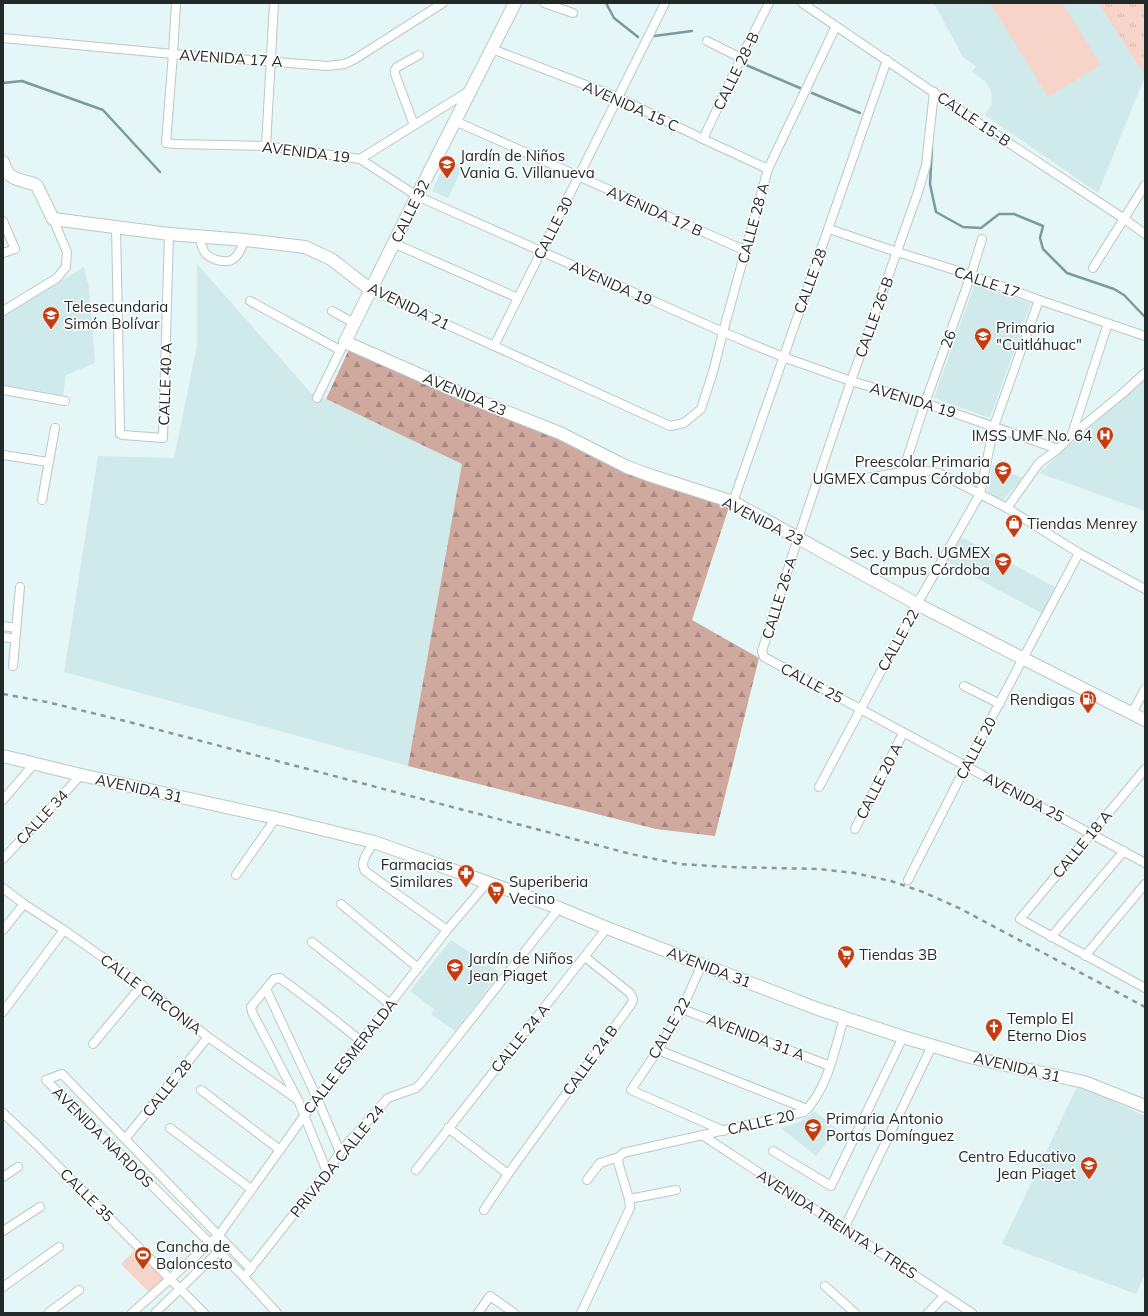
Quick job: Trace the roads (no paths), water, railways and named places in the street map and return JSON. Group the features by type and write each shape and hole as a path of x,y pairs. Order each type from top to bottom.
{"street":[{"path":"173,54 176,3"},
{"path":"266,146 274,3"},
{"name":"AVENIDA 17 A","path":"3,38 173,54 327,66 345,64 355,59 443,3"},
{"name":"CALLE 32","path":"317,398 342,346 372,290 416,196 515,3"},
{"path":"544,3 573,13"},
{"name":"CALLE 30","path":"494,346 665,3"},
{"name":"CALLE 28-B","path":"703,139 769,3"},
{"name":"CALLE 15-B","path":"802,3 1145,234"},
{"name":"CALLE 28 A","path":"684,423 701,409 713,372 768,169 836,26"},
{"path":"707,41 741,58"},
{"name":"AVENIDA 15 C","path":"492,49 617,98 768,169"},
{"name":"AVENIDA 19","path":"173,54 166,143 266,146 360,159 416,196 540,252 783,357 851,381 925,403 994,426 1058,449"},
{"path":"414,125 395,74 395,70 419,55"},
{"name":"CALLE 28","path":"733,502 887,60"},
{"path":"360,159 470,91"},
{"name":"CALLE 26-B","path":"798,538 926,165 934,92"},
{"name":"AVENIDA 17 B","path":"455,121 746,251"},
{"path":"3,162 10,176 37,186 67,252 66,267 57,278 3,311"},
{"path":"1093,268 1145,185"},
{"name":"AVENIDA 21","path":"53,219 169,234 245,240 305,247 331,259 372,290 670,426 684,423"},
{"path":"3,221 15,249 3,253"},
{"name":"CALLE 40 A","path":"116,226 120,434 124,436 163,438 169,234"},
{"name":"CALLE 17","path":"829,229 971,275 1145,336"},
{"path":"199,236 203,250 206,254 222,262 231,261 235,258 245,240"},
{"name":"26","path":"903,471 982,239"},
{"path":"393,243 518,298"},
{"name":"CALLE 22","path":"819,787 917,604 980,494 994,426 1039,300"},
{"path":"250,301 342,346"},
{"path":"332,311 354,324"},
{"path":"1072,435 1108,322"},
{"name":"AVENIDA 23","path":"342,346 560,433 627,467 733,502 917,604 1145,720"},
{"path":"1007,508 1040,463 1145,373"},
{"path":"3,390 65,401"},
{"path":"42,500 55,428"},
{"path":"3,455 48,462"},
{"path":"818,479 865,478 903,471 929,470 939,473 1007,508 1079,553 1145,589"},
{"name":"CALLE 26-A","path":"764,657 762,651 798,538"},
{"name":"CALLE 20","path":"908,880 966,766 1079,553"},
{"path":"13,666 20,587"},
{"path":"3,626 16,628"},
{"path":"3,637 15,639"},
{"name":"CALLE 25","path":"764,657 860,709"},
{"path":"964,686 1000,704"},
{"path":"1132,713 1145,689"},
{"name":"AVENIDA 25","path":"860,709 1145,863"},
{"name":"CALLE 20 A","path":"855,830 904,733"},
{"name":"AVENIDA 31","path":"3,756 81,776 276,818 374,842 559,908 607,928 844,1018 970,1057 1084,1082 1145,1106"},
{"path":"3,800 34,764"},
{"name":"CALLE 18 A","path":"1051,937 1020,919 1145,769"},
{"name":"CALLE 34","path":"3,860 81,776"},
{"path":"236,875 276,818"},
{"path":"374,842 363,862 362,866 364,871 447,930"},
{"path":"1124,851 1051,937 1143,985"},
{"name":"CALLE ESMERALDA","path":"132,1313 219,1235 304,1115 447,930 487,882"},
{"path":"1085,956 1145,884"},
{"name":"CALLE CIRCONIA","path":"3,888 142,985 208,1037 298,1100"},
{"path":"3,930 24,904"},
{"path":"341,904 418,968"},
{"name":"PRIVADA CALLE 24","path":"244,1277 327,1172 340,1152 388,1098 416,1088 421,1083 559,908"},
{"name":"CALLE 24 A","path":"416,1170 607,928"},
{"path":"3,1012 64,930"},
{"path":"312,942 390,1004"},
{"name":"CALLE 24 B","path":"484,1210 508,1174 632,1003 633,999 630,993 585,957"},
{"name":"CALLE 22","path":"702,964 682,1009 658,1050 631,1090 724,1131"},
{"path":"327,1172 298,1100 251,1007 274,979 280,978 361,1041"},
{"path":"93,1044 142,985"},
{"path":"266,989 317,1098 340,1152"},
{"name":"AVENIDA 31 A","path":"682,1009 830,1066"},
{"name":"CALLE 20","path":"587,1180 600,1163 623,1153 800,1114 807,1109 815,1098 828,1072 844,1018"},
{"name":"CALLE 28","path":"125,1139 208,1037"},
{"path":"773,1151 831,1186 903,1037"},
{"path":"844,1229 932,1046"},
{"path":"658,1050 807,1109"},
{"name":"AVENIDA NARDOS","path":"251,1269 62,1074 46,1080 244,1277 277,1313"},
{"path":"201,1090 280,1150"},
{"name":"CALLE 35","path":"4,1116 204,1313"},
{"path":"170,1128 252,1189"},
{"path":"448,1128 508,1174"},
{"name":"AVENIDA TREINTA Y TRES","path":"702,1135 972,1313"},
{"path":"581,1313 630,1208 629,1199 618,1162 619,1156"},
{"path":"3,1176 18,1167"},
{"path":"629,1199 676,1190"},
{"path":"3,1231 40,1207"},
{"path":"154,1313 218,1252 219,1235"},
{"path":"3,1286 58,1247"},
{"path":"825,1286 855,1313"},
{"path":"48,1313 79,1290"},
{"path":"928,1313 945,1295"},
{"path":"478,1313 490,1296 514,1313"}],"waterway":[{"path":"606,3 614,18 638,37"},
{"path":"654,36 692,31"},
{"path":"746,65 800,88"},
{"path":"3,83 22,81 103,110 160,172"},
{"path":"812,93 860,113"},
{"path":"932,148 930,184 936,212 963,227 981,228 999,214 1014,214 1043,226 1040,238 1043,249 1067,273 1114,289 1124,295 1145,317"}],"railway":[{"path":"3,694 47,702 125,721 631,854 679,864 729,867 819,869 854,873 891,881 923,892 959,908 1145,1007"}],"place":[{"name":"Jardín de Niños Vania G. Villanueva","path":"447,179"},
{"name":"Telesecundaria Simón Bolívar","path":"51,330"},
{"name":"Primaria \"Cuitláhuac\"","path":"983,351"},
{"name":"IMSS UMF No. 64","path":"1105,450"},
{"name":"Preescolar Primaria UGMEX Campus Córdoba","path":"1003,485"},
{"name":"Tiendas Menrey","path":"1014,538"},
{"name":"Sec. y Bach. UGMEX Campus Córdoba","path":"1003,576"},
{"name":"Rendigas","path":"1088,714"},
{"name":"Farmacias Similares","path":"466,888"},
{"name":"Superiberia Vecino","path":"496,905"},
{"name":"Tiendas 3B","path":"846,969"},
{"name":"Jardín de Niños Jean Piaget","path":"455,982"},
{"name":"Templo El Eterno Dios","path":"994,1042"},
{"name":"Primaria Antonio Portas Domínguez","path":"813,1142"},
{"name":"Centro Educativo Jean Piaget","path":"1089,1180"},
{"name":"Cancha de Baloncesto","path":"143,1270"}]}
